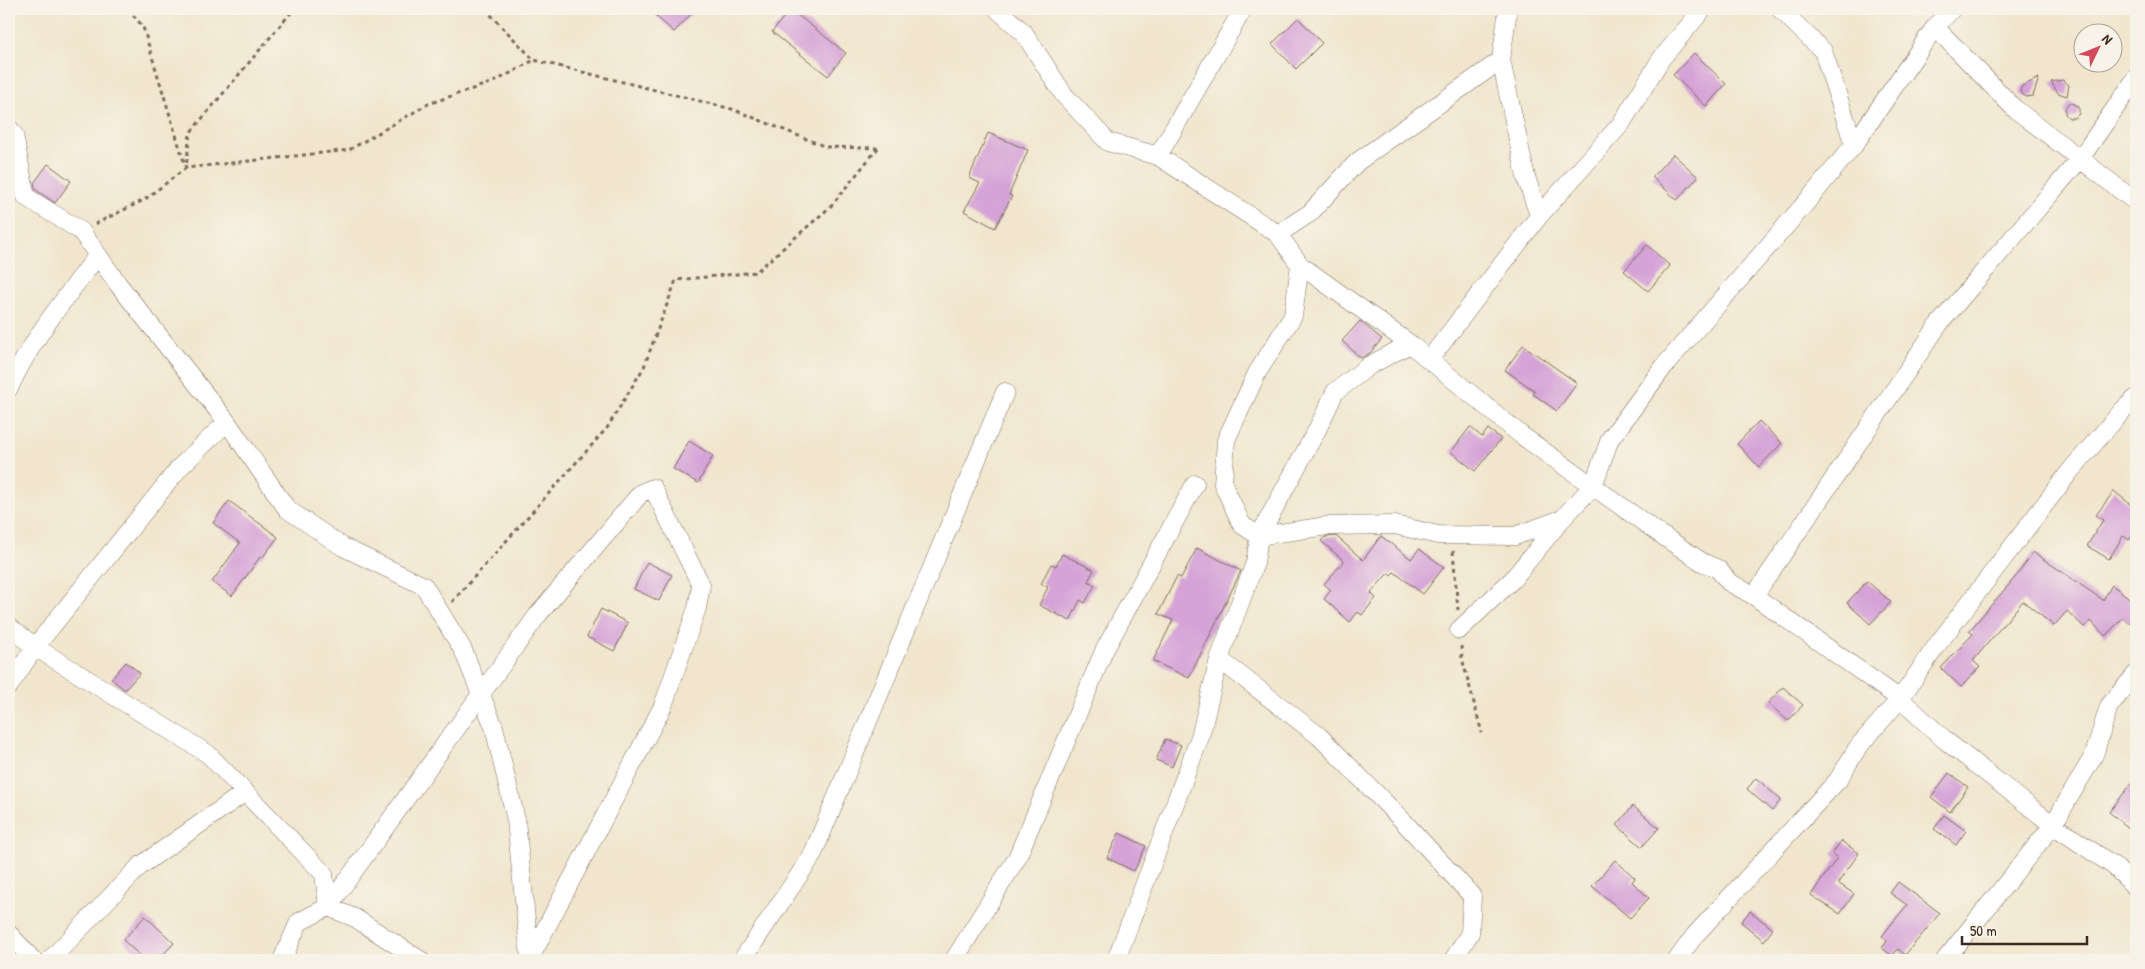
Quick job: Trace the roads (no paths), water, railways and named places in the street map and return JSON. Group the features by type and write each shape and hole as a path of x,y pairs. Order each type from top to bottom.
{"street":[{"path":"997,9 1024,33 1064,95 1108,142 1158,156 1278,234 1300,265 1410,344 1521,435 1702,562 1718,569 1729,582 1754,596 1900,699 1946,741 2053,825 2114,866 2136,888"},
{"path":"1158,156 1244,9"},
{"path":"1508,9 1501,60 1526,177 1540,216"},
{"path":"1429,360 1540,216 1621,124 1661,59 1703,9"},
{"path":"1780,9 1823,51 1854,145"},
{"path":"1459,630 1512,580 1562,519 1593,486 1610,439 1664,365 1854,145 1935,27 1952,9"},
{"path":"1935,27 2015,109 2136,202"},
{"path":"1278,234 1310,213 1357,162 1501,60"},
{"path":"1754,596 1939,324 2080,159 2136,78"},
{"path":"9,128 14,135 26,197 81,231 118,284 227,422 288,509 343,547 424,586 463,650 494,727 516,820 530,960"},
{"path":"9,388 51,317 98,255"},
{"path":"1300,265 1293,316 1258,374 1226,440 1223,484 1242,525 1259,536 1327,526 1395,525 1438,535 1515,536 1562,519"},
{"path":"1116,960 1200,737 1220,659 1255,563 1259,536 1318,430 1335,392 1370,365 1410,344"},
{"path":"742,960 812,856 1005,392"},
{"path":"1677,960 1695,935 1838,780 1858,748 1900,699 1937,645 2071,470 2123,410 2136,398"},
{"path":"9,686 35,646 180,467 227,422"},
{"path":"954,960 1017,858 1104,651 1195,484"},
{"path":"282,960 298,922 328,907 537,616 641,493 653,488 701,585 697,608 663,706 530,960"},
{"path":"9,627 35,646 208,754 324,874 328,907"},
{"path":"1220,659 1319,736 1403,821 1472,896 1470,933 1454,960"},
{"path":"1945,960 2053,825 2094,755 2109,706 2136,674"},
{"path":"50,960 140,866 244,793"},
{"path":"328,907 356,918 420,960"},
{"path":"9,934 32,960"}]}
